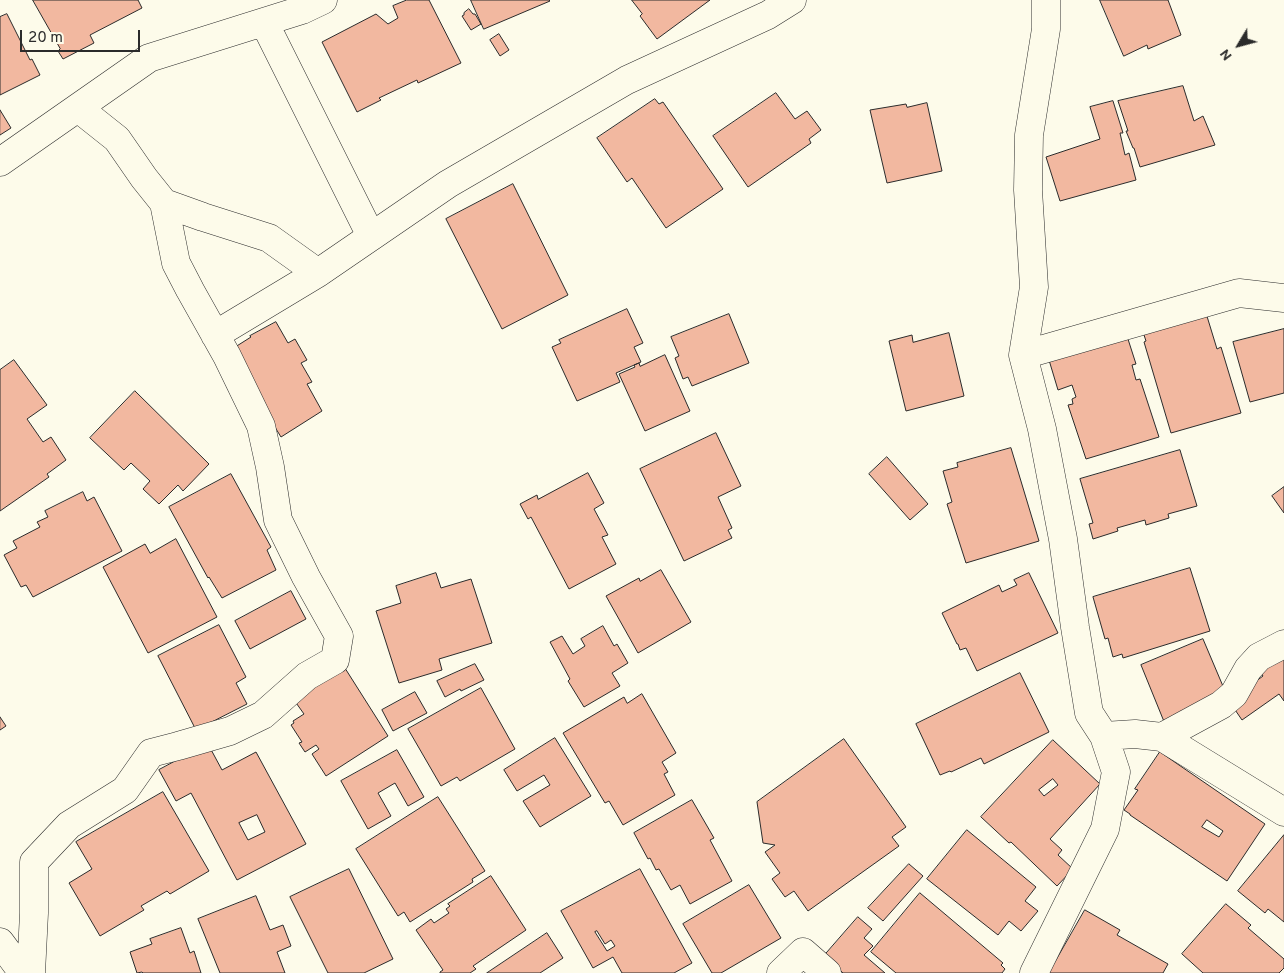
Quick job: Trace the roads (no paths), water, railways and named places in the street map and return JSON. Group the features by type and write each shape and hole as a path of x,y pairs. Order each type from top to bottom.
{"street":[{"path":"0,162 149,58 302,10 323,0"},
{"path":"215,334 318,273 448,184 627,80 768,15 792,0"},
{"path":"1034,973 1105,829 1116,772 1104,736 1089,713 1063,539 1042,430 1023,355 1034,287 1028,190 1029,135 1046,29 1046,0"},
{"path":"264,22 371,236"},
{"path":"31,973 34,862 69,825 125,790 150,753 230,731 263,715 307,676 335,660 339,636 306,577 278,520 270,467 261,426 228,356 176,263 164,203 117,139 78,108"},
{"path":"164,203 203,218 269,238 318,273"},
{"path":"1023,355 1239,293 1284,298"},
{"path":"1162,737 1221,705 1234,694 1248,669 1259,657 1284,644"},
{"path":"1104,736 1134,734 1162,737 1284,812"},
{"path":"0,942 23,973"},
{"path":"781,973 803,952 827,973"}]}
